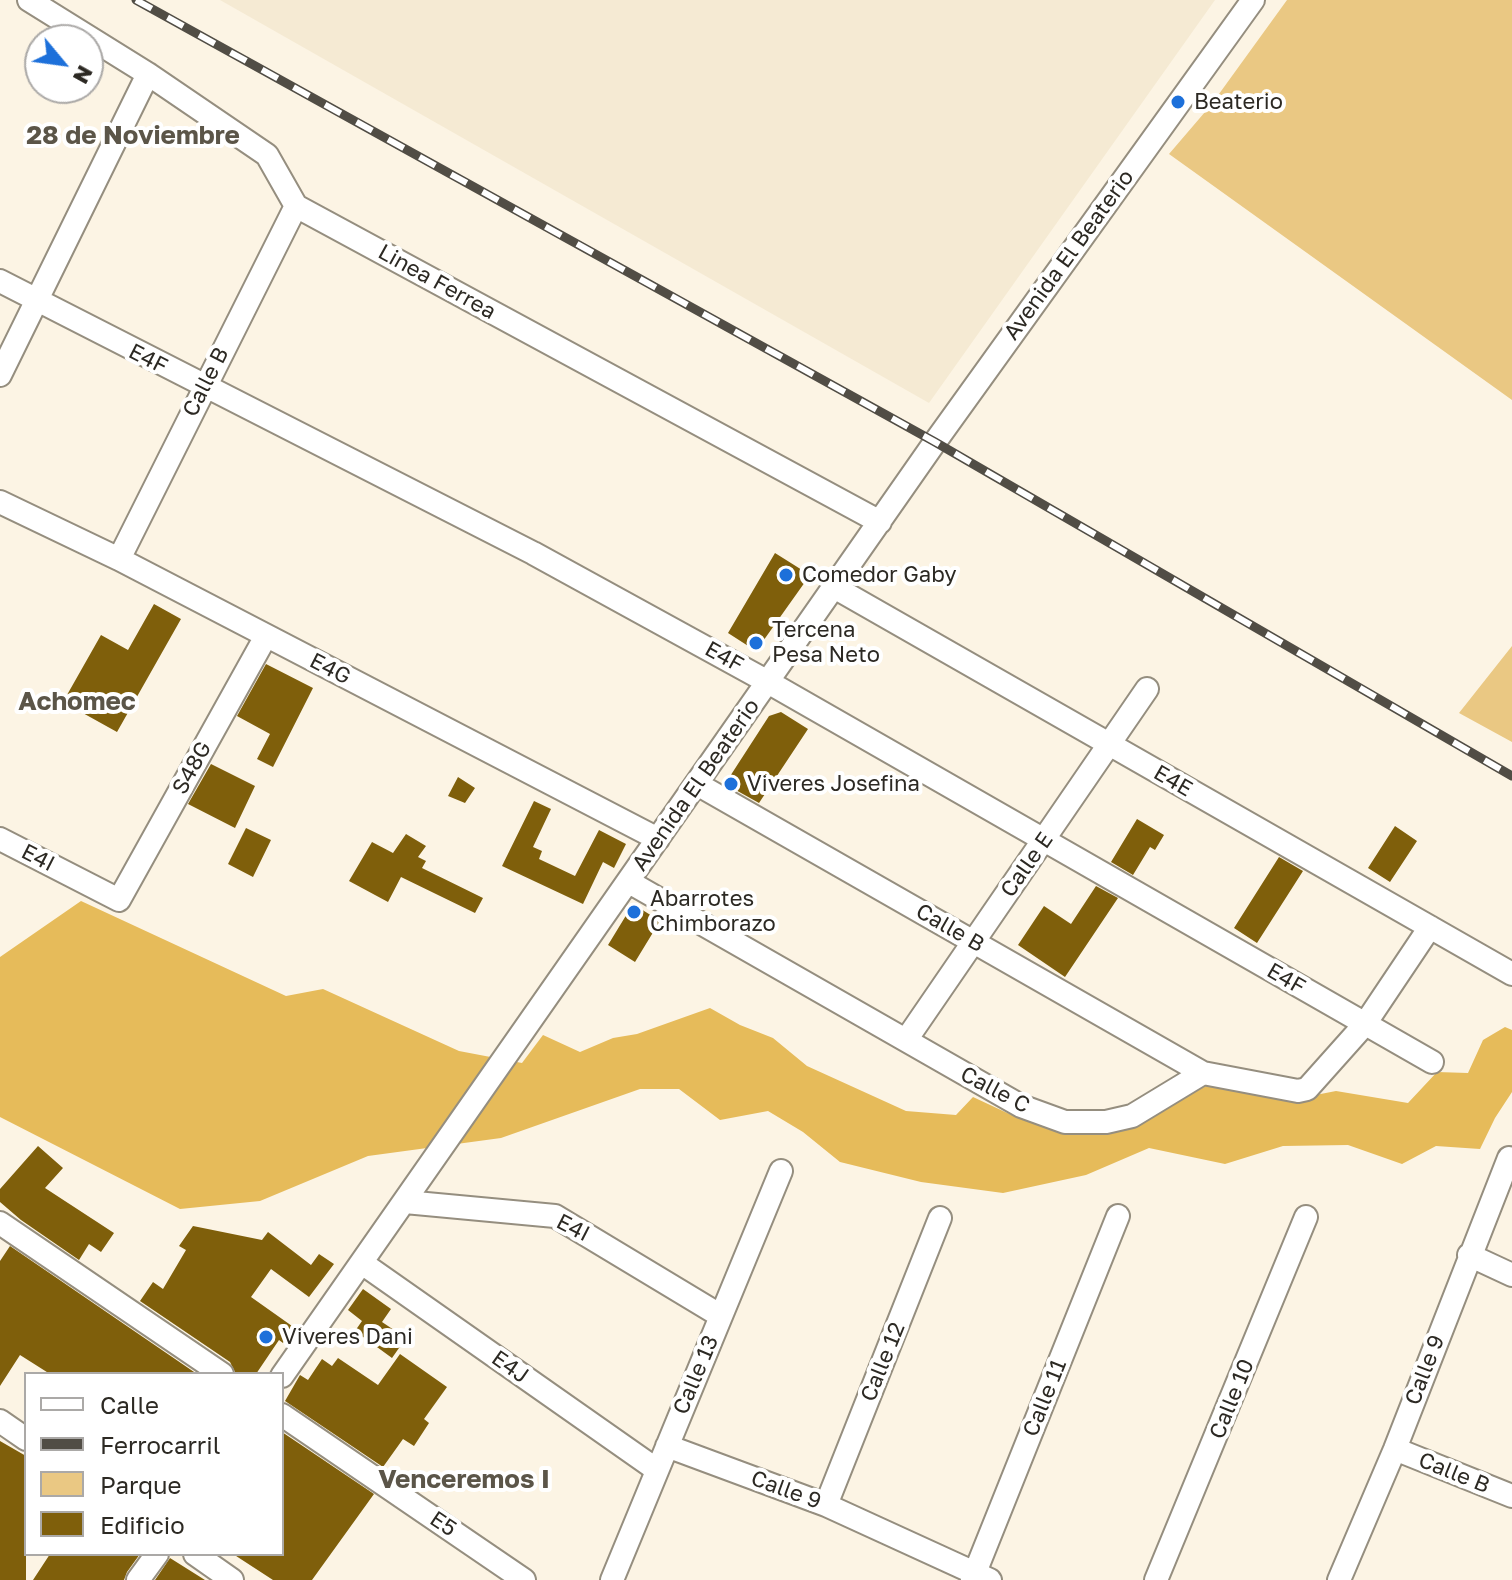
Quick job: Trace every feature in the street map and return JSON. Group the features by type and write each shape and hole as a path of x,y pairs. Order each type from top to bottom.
{"street":[{"path":"29,0 148,74 267,155 296,206"},
{"name":"Avenida El Beaterio","path":"284,1373 834,587 1253,0"},
{"path":"0,375 148,74"},
{"name":"Linea Ferrea","path":"296,206 880,522"},
{"name":"Calle B","path":"119,559 296,206"},
{"name":"E4F","path":"0,281 533,553 768,682 1432,1062"},
{"name":"E4G","path":"0,502 119,559 658,839"},
{"name":"E4E","path":"834,587 1512,974"},
{"name":"S48G","path":"119,900 266,636"},
{"name":"Calle E","path":"906,1040 1147,689"},
{"name":"Calle B","path":"697,784 1203,1073"},
{"name":"E4I","path":"0,839 119,900"},
{"name":"Calle C","path":"629,882 1021,1106 1065,1122 1106,1122 1132,1116 1203,1073"},
{"path":"1203,1073 1298,1091 1307,1089 1365,1024 1430,927"},
{"name":"Calle 9","path":"1339,1580 1395,1449 1509,1158"},
{"name":"Calle 13","path":"612,1580 781,1171"},
{"name":"E4I","path":"405,1202 555,1216 721,1316"},
{"name":"Calle 11","path":"979,1578 1118,1216"},
{"name":"Calle 10","path":"1156,1580 1306,1217"},
{"name":"Calle 12","path":"826,1505 940,1218"},
{"path":"0,1223 219,1372"},
{"path":"1469,1255 1512,1275"},
{"name":"E4J","path":"362,1263 657,1470"},
{"name":"E5","path":"284,1416 524,1580"},
{"path":"0,1421 24,1438"},
{"name":"Calle 9","path":"667,1446 826,1505 979,1578"},
{"name":"Calle B","path":"1395,1449 1512,1496"},
{"path":"138,1580 156,1556"},
{"path":"198,1556 232,1580"}],"shaded area":[{"path":"220,0 1215,0 929,403"},
{"path":"81,901 286,996 323,989 459,1051 522,1063 543,1035 580,1052 613,1038 637,1034 710,1008 740,1025 773,1038 807,1066 906,1111 956,1115 973,1097 1018,1118 1063,1133 1100,1132 1134,1126 1211,1083 1295,1099 1336,1091 1408,1103 1437,1072 1468,1073 1483,1040 1505,1027 1512,1030 1512,1092 1480,1149 1436,1146 1402,1164 1348,1145 1283,1146 1225,1164 1149,1148 1086,1175 1003,1193 921,1182 840,1162 803,1132 768,1111 720,1120 679,1089 640,1089 501,1138 368,1156 260,1201 180,1209 0,1117 0,957"}],"green space":[{"path":"1287,0 1512,0 1512,400 1169,154 1211,105"},
{"path":"1512,646 1512,742 1459,713"}],"building":[{"path":"775,553 810,575 756,651 728,633"},
{"path":"154,604 181,619 117,732 63,702 101,635 128,650"},
{"path":"266,664 313,688 273,767 257,759 270,734 237,716"},
{"path":"781,712 808,729 759,803 725,784 769,716"},
{"path":"211,764 255,786 235,828 188,804"},
{"path":"458,777 475,788 465,803 448,796"},
{"path":"534,801 551,809 533,847 542,851 539,859 575,876 599,830 626,844 614,868 603,862 583,904 502,866"},
{"path":"1137,819 1164,835 1155,850 1150,847 1133,875 1111,862"},
{"path":"1395,826 1417,841 1390,882 1368,868"},
{"path":"246,828 271,840 253,877 228,864"},
{"path":"406,834 426,846 418,857 426,861 422,868 483,898 475,913 401,877 388,902 349,881 372,842 393,853"},
{"path":"1279,857 1303,871 1257,943 1234,928"},
{"path":"1096,886 1118,898 1065,977 1018,945 1044,906 1071,924"},
{"path":"633,904 660,921 635,962 608,945"},
{"path":"38,1146 63,1168 45,1188 114,1233 101,1252 89,1244 79,1260 0,1202 0,1189"},
{"path":"193,1226 262,1240 268,1232 311,1265 319,1254 334,1264 309,1297 271,1269 251,1297 292,1326 283,1343 279,1340 257,1372 235,1372 230,1362 140,1301 153,1282 163,1289 186,1250 179,1246"},
{"path":"10,1246 194,1372 47,1372 20,1355 0,1386 0,1261"},
{"path":"363,1289 391,1309 382,1322 406,1338 392,1358 355,1331 362,1321 348,1310"},
{"path":"400,1354 447,1387 424,1419 429,1423 414,1446 403,1439 383,1467 285,1401 300,1375 308,1380 322,1359 332,1366 338,1358 378,1385"},
{"path":"284,1433 374,1494 312,1580 273,1580 236,1556 284,1556"},
{"path":"0,1441 24,1455 26,1580 0,1580"},
{"path":"49,1556 139,1556 124,1580 33,1580"},
{"path":"170,1558 205,1580 155,1580"}],"railway":[{"path":"136,0 935,442 1512,776"}],"place":[{"name":"Beaterio","path":"1178,102"},
{"name":"Comedor Gaby","path":"786,575"},
{"name":"Tercena Pesa Neto","path":"756,643"},
{"name":"Viveres Josefina","path":"731,784"},
{"name":"Abarrotes Chimborazo","path":"634,912"},
{"name":"Viveres Dani","path":"266,1337"}],"district":[{"name":"28 de Noviembre","path":"133,136"},
{"name":"Achomec","path":"77,702"},
{"name":"Venceremos I","path":"464,1480"}]}
